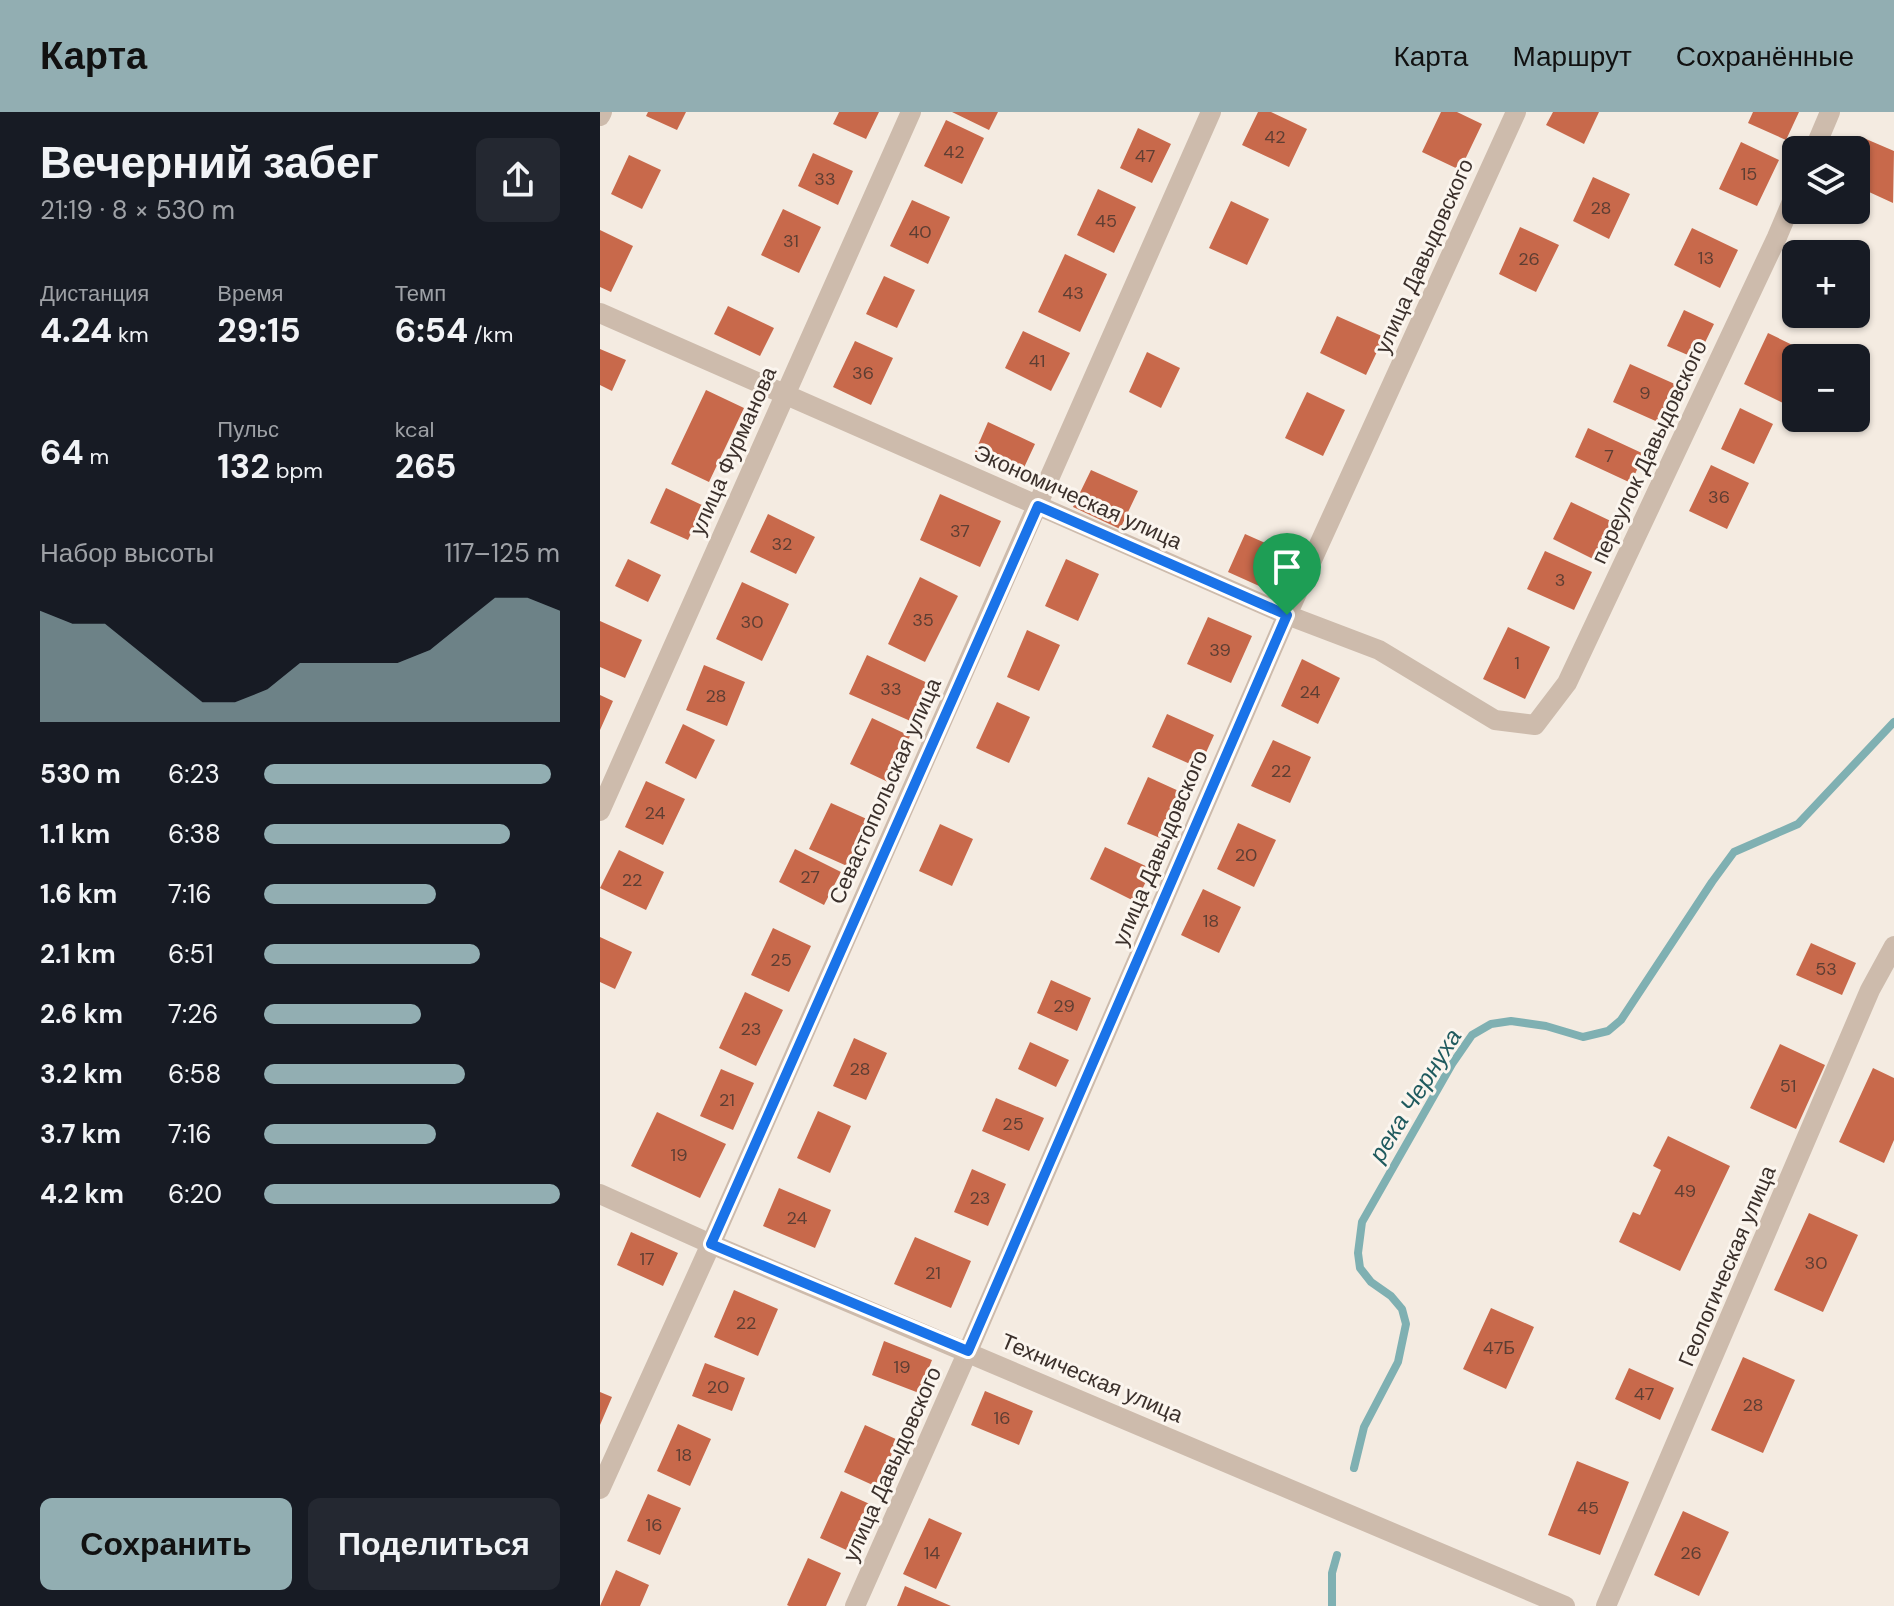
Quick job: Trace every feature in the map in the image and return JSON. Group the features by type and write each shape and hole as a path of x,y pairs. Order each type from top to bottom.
{"street":[{"name":"улица Фурманова","path":"600,811 911,112"},
{"name":"Севастопольская улица","path":"600,1489 1211,112"},
{"name":"улица Давыдовского","path":"855,1606 1287,615 1516,112"},
{"path":"1820,136 1830,112"},
{"name":"переулок Давыдовского","path":"1535,725 1567,683 1782,224"},
{"name":"Экономическая улица","path":"600,313 1287,615 1379,650 1495,720 1535,725"},
{"name":"Геологическая улица","path":"1606,1606 1870,990 1894,946"},
{"name":"Техническая улица","path":"600,1194 1565,1606"}],"building":[{"path":"648,112 686,112 677,130 646,116"},
{"path":"839,112 879,112 866,139 833,124"},
{"path":"952,112 998,112 989,130"},
{"path":"1258,112 1271,112 1307,129 1289,167 1242,145"},
{"path":"1441,112 1457,112 1482,124 1460,170 1422,152"},
{"path":"1553,112 1599,112 1584,144 1546,125"},
{"path":"1753,112 1799,112 1788,136 1782,138 1748,123"},
{"path":"946,120 984,138 962,184 924,166"},
{"path":"1138,128 1171,144 1152,183 1120,168"},
{"path":"1870,141 1894,151 1893,203 1870,192"},
{"path":"1741,142 1779,160 1757,206 1719,189"},
{"path":"813,153 853,171 838,205 798,186"},
{"path":"629,155 661,170 642,209 611,194"},
{"path":"1593,177 1630,194 1609,239 1573,221"},
{"path":"1098,189 1136,207 1114,253 1077,235"},
{"path":"912,200 950,217 928,264 890,246"},
{"path":"1231,201 1269,219 1247,265 1209,248"},
{"path":"783,209 821,227 799,273 761,255"},
{"path":"1520,227 1559,245 1536,292 1499,274"},
{"path":"1692,228 1738,250 1720,288 1674,265"},
{"path":"600,230 633,246 611,292 600,287"},
{"path":"1065,254 1107,274 1080,332 1038,312"},
{"path":"884,276 915,290 897,328 866,314"},
{"path":"728,306 774,328 760,356 714,334"},
{"path":"1684,310 1714,324 1697,359 1667,346"},
{"path":"1337,316 1384,337 1366,375 1320,353"},
{"path":"1023,331 1070,353 1051,391 1005,368"},
{"path":"1768,333 1791,344 1782,344 1782,403 1744,384"},
{"path":"855,341 893,358 871,405 833,387"},
{"path":"600,349 626,360 612,391 600,385"},
{"path":"1147,352 1180,368 1161,408 1129,392"},
{"path":"1630,364 1677,385 1660,423 1613,402"},
{"path":"706,390 744,408 709,482 671,464"},
{"path":"1307,392 1345,410 1323,456 1285,438"},
{"path":"1740,408 1773,424 1754,464 1721,449"},
{"path":"988,422 1035,444 1021,474 975,452"},
{"path":"1588,428 1644,454 1631,483 1575,457"},
{"path":"1711,465 1749,483 1727,529 1689,511"},
{"path":"1091,470 1138,491 1120,529 1073,507"},
{"path":"666,488 704,506 688,540 650,523"},
{"path":"940,494 1001,521 980,567 920,540"},
{"path":"1571,502 1617,524 1599,562 1553,539"},
{"path":"768,514 815,537 796,574 750,552"},
{"path":"1245,534 1292,555 1275,593 1228,572"},
{"path":"1545,551 1592,572 1574,610 1527,589"},
{"path":"628,559 661,575 648,602 615,586"},
{"path":"1066,559 1099,574 1078,621 1045,606"},
{"path":"920,577 958,596 925,662 888,644"},
{"path":"742,582 789,604 762,661 716,639"},
{"path":"1208,617 1252,636 1231,683 1187,664"},
{"path":"600,621 642,640 625,678 600,667"},
{"path":"1508,627 1550,647 1525,699 1483,679"},
{"path":"1027,630 1060,645 1039,691 1007,677"},
{"path":"867,655 932,685 915,723 849,694"},
{"path":"1302,659 1340,678 1318,724 1281,706"},
{"path":"704,665 745,682 727,726 686,710"},
{"path":"600,695 613,701 600,730"},
{"path":"997,702 1030,717 1009,763 976,748"},
{"path":"1167,714 1214,735 1199,768 1152,747"},
{"path":"872,718 910,736 888,782 850,764"},
{"path":"683,724 715,740 696,779 665,763"},
{"path":"1273,740 1311,757 1290,803 1251,786"},
{"path":"1148,777 1181,792 1160,838 1127,824"},
{"path":"646,781 685,799 663,845 625,827"},
{"path":"831,803 869,820 847,866 809,849"},
{"path":"1238,823 1276,840 1254,887 1217,869"},
{"path":"940,824 973,839 952,886 919,871"},
{"path":"1105,847 1152,869 1136,902 1090,879"},
{"path":"795,849 841,872 824,905 779,882"},
{"path":"619,850 664,872 646,910 600,888"},
{"path":"1203,889 1241,907 1219,953 1181,935"},
{"path":"773,928 811,946 789,992 751,975"},
{"path":"600,937 632,952 615,989 600,982"},
{"path":"1811,943 1856,963 1842,995 1796,975"},
{"path":"1051,980 1091,998 1077,1031 1037,1013"},
{"path":"745,992 783,1010 756,1066 719,1048"},
{"path":"854,1038 887,1053 866,1100 833,1086"},
{"path":"1030,1042 1069,1060 1056,1087 1018,1069"},
{"path":"1780,1044 1825,1065 1796,1129 1750,1108"},
{"path":"1873,1068 1894,1078 1894,1140 1884,1163 1839,1142"},
{"path":"721,1069 754,1083 733,1130 700,1116"},
{"path":"996,1098 1044,1118 1029,1151 982,1131"},
{"path":"818,1111 851,1126 830,1173 797,1158"},
{"path":"657,1112 726,1144 700,1198 631,1166"},
{"path":"1668,1136 1730,1166 1680,1271 1619,1242 1633,1212 1640,1215 1661,1170 1653,1166"},
{"path":"972,1169 1006,1184 988,1226 954,1212"},
{"path":"779,1188 831,1210 815,1248 763,1226"},
{"path":"1809,1213 1858,1235 1823,1312 1774,1290"},
{"path":"631,1232 678,1253 663,1286 617,1265"},
{"path":"915,1237 971,1261 951,1308 894,1284"},
{"path":"734,1290 778,1309 758,1356 714,1337"},
{"path":"1491,1308 1534,1327 1506,1389 1463,1369"},
{"path":"884,1341 932,1360 919,1393 872,1375"},
{"path":"1743,1357 1795,1380 1763,1453 1711,1430"},
{"path":"705,1363 745,1378 732,1411 692,1396"},
{"path":"1629,1368 1674,1388 1660,1420 1615,1399"},
{"path":"985,1391 1033,1411 1019,1445 971,1425"},
{"path":"600,1392 612,1397 600,1425"},
{"path":"678,1424 711,1439 690,1486 657,1471"},
{"path":"865,1425 898,1440 877,1487 844,1472"},
{"path":"1577,1461 1629,1482 1600,1555 1548,1535"},
{"path":"841,1491 874,1506 853,1553 820,1538"},
{"path":"648,1494 681,1508 660,1555 627,1541"},
{"path":"1683,1511 1729,1532 1699,1596 1654,1575"},
{"path":"929,1518 962,1533 936,1589 903,1574"},
{"path":"808,1558 841,1573 826,1606 789,1606 787,1605"},
{"path":"616,1570 649,1585 640,1606 600,1606"},
{"path":"905,1586 951,1606 897,1606"}],"waterway":[{"name":"река Чернуха","path":"1354,1468 1364,1427 1398,1362 1406,1324 1402,1309 1360,1268 1358,1253 1362,1222 1452,1064 1472,1035 1491,1024 1511,1021 1546,1026 1583,1037 1608,1031 1621,1020 1734,852 1798,824 1894,722"},
{"name":"река Чернуха","path":"1332,1606 1332,1573 1337,1555"}],"route":[{"path":"1038,506 1287,615 968,1351 711,1244 1038,506"}]}
